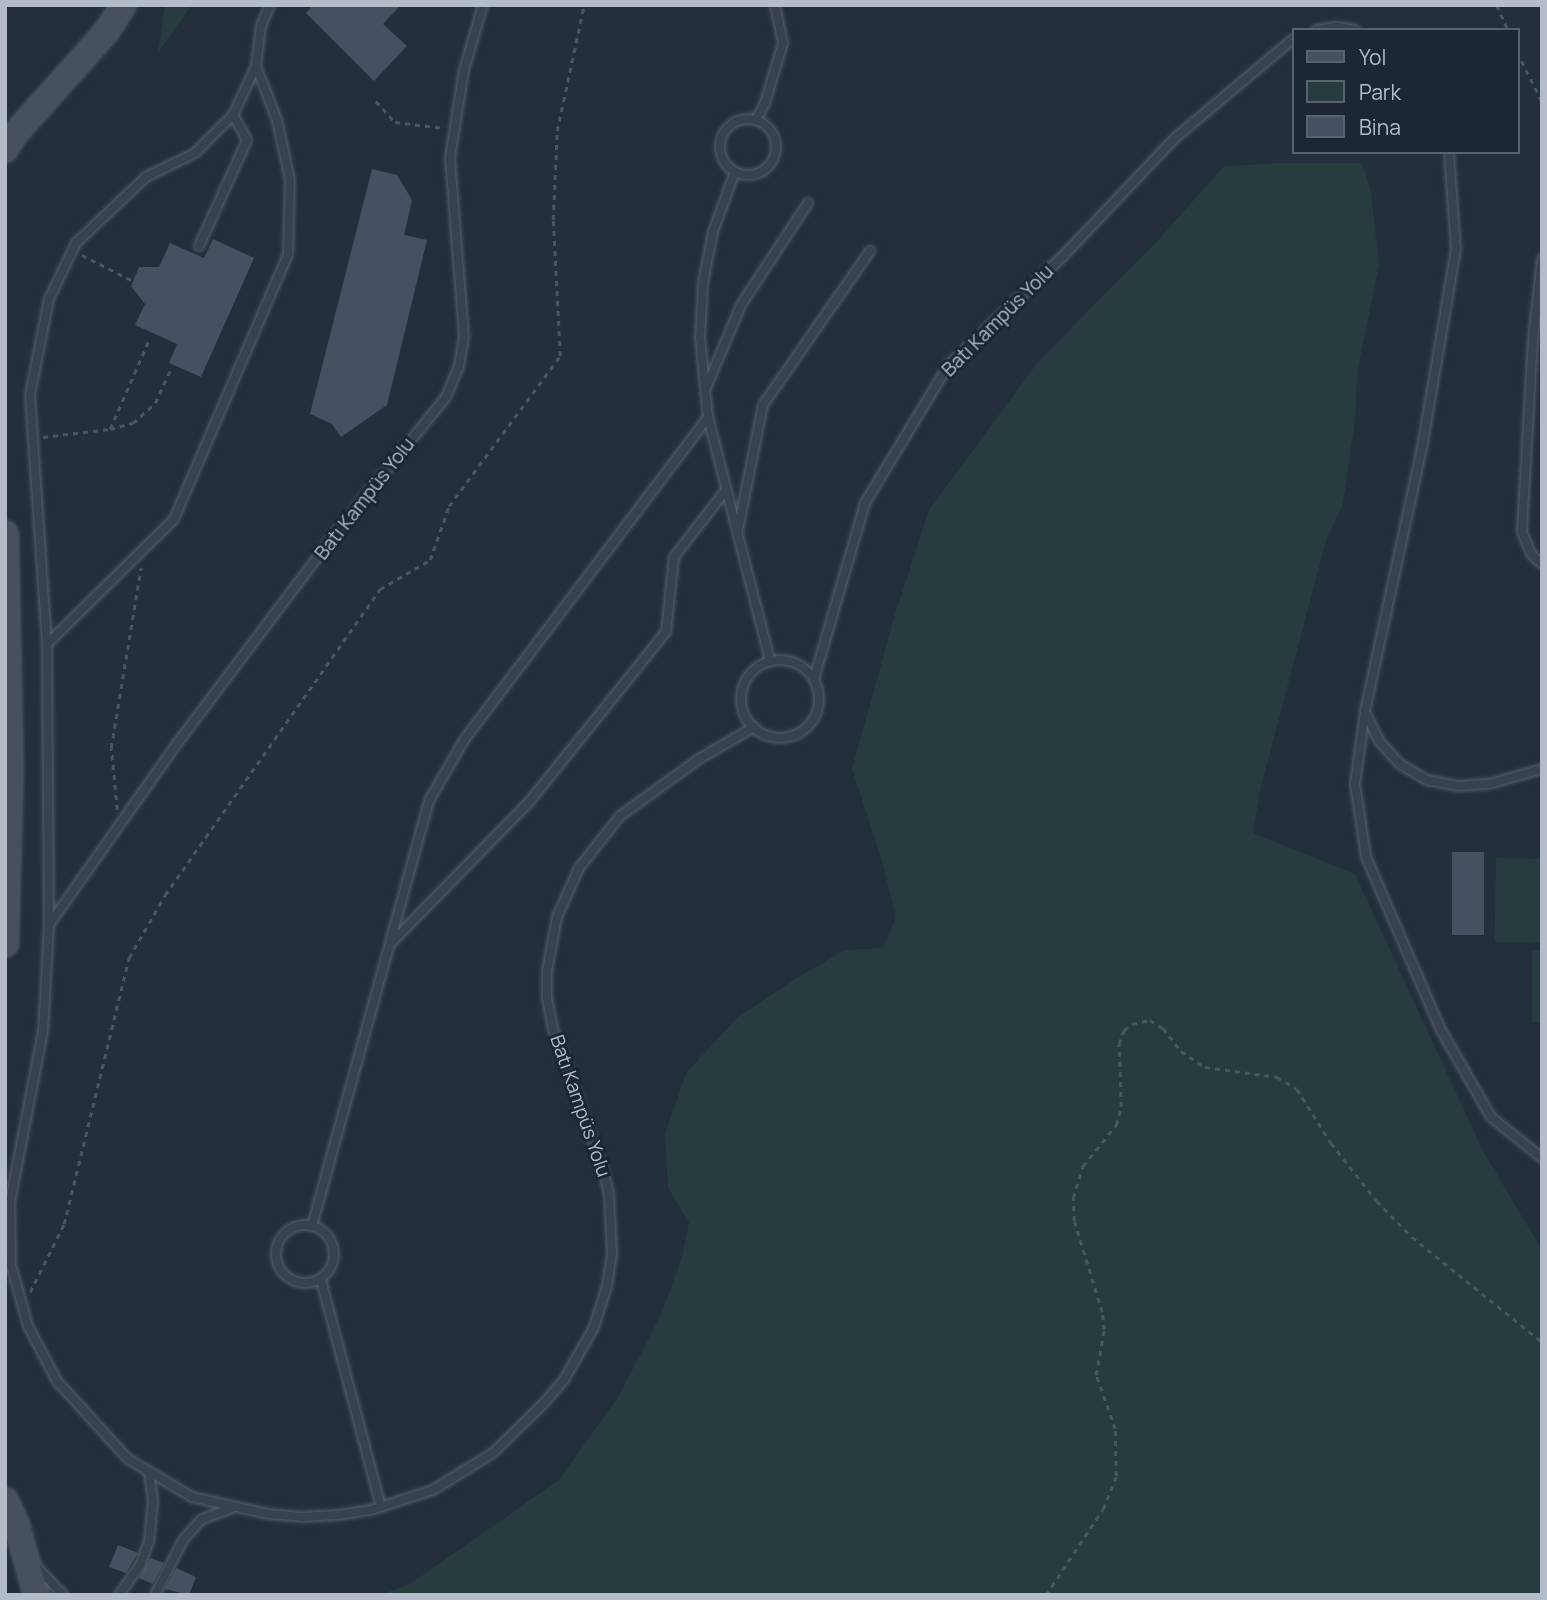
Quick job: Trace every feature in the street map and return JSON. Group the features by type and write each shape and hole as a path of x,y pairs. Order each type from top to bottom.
{"street":[{"path":"5,149 14,134 106,31 124,5"},
{"path":"5,533 10,756 5,944"},
{"path":"5,1500 25,1551 36,1595"}],"lane":[{"name":"Batı Kampüs Yolu","path":"270,5 261,26 256,66 233,114 195,153 146,177 76,243 49,299 30,395 47,644 49,925 43,1031 10,1202 11,1265 28,1326 57,1381 128,1459 192,1497 233,1508 302,1517 381,1507 433,1490 494,1453 521,1429 564,1380 594,1327 607,1286 612,1253 609,1194 594,1142 557,1042 549,1008 547,971 557,916 579,868 620,816 699,759 754,727 769,737 783,738 807,727 819,704 814,678 865,503 948,366 1064,255 1175,138 1292,41"},
{"name":"Batı Kampüs Yolu","path":"49,925 179,741 342,525 446,397 459,368 464,335 450,158 464,70 483,5"},
{"path":"756,120 765,103 783,43 775,5"},
{"path":"47,644 174,519 288,254 290,180 277,120 256,66"},
{"path":"199,246 247,140 233,114"},
{"path":"738,120 756,120 771,131 775,139 774,158 769,166 753,175 735,172 722,159 720,141 724,132 738,120"},
{"path":"1449,154 1456,249 1423,443 1365,712 1354,784 1366,858 1441,1030 1491,1117 1542,1157"},
{"path":"735,172 713,232 703,283 700,338 708,417 770,661"},
{"path":"705,391 741,305 808,203"},
{"path":"737,533 763,405 870,251"},
{"path":"1542,259 1533,339 1522,532 1532,555 1542,564"},
{"path":"312,1226 430,799 464,740 708,417"},
{"path":"390,944 530,802 666,632 674,557 726,490"},
{"path":"754,727 743,711 743,686 758,666 770,661 795,662 814,678"},
{"path":"1365,712 1379,741 1393,756 1427,780 1458,786 1489,784 1542,769"},
{"path":"302,1225 312,1226 329,1237 335,1255 333,1265 321,1280 302,1284 285,1276 276,1259 276,1250 285,1233 302,1225"},
{"path":"321,1280 381,1507"},
{"path":"119,1595 140,1565 149,1542 153,1501 149,1472"},
{"path":"155,1595 183,1540 202,1519 233,1508"},
{"path":"25,1551 46,1580 62,1595"}],"path":[{"path":"23,1308 64,1224 129,958 165,895 380,589 430,560 449,506 560,356 553,220 557,131 584,5"},
{"path":"1497,5 1507,28"},
{"path":"1519,56 1542,101"},
{"path":"376,101 395,122 454,130"},
{"path":"73,250 131,279"},
{"path":"110,429 148,342"},
{"path":"33,439 110,429 132,423 155,403 171,368"},
{"path":"117,813 111,748 144,548"},
{"path":"1046,1595 1103,1509 1115,1476 1115,1429 1096,1375 1104,1330 1102,1312 1074,1221 1073,1198 1083,1166 1116,1125 1121,1107 1119,1044 1124,1030 1132,1024 1150,1020 1163,1028 1181,1051 1205,1067 1277,1077 1297,1089 1331,1143 1377,1201 1412,1237 1542,1342"}],"green space":[{"path":"165,5 192,5 158,53"},
{"path":"1362,163 1371,192 1379,265 1358,368 1355,420 1343,503 1326,541 1260,790 1253,833 1355,874 1483,1151 1542,1250 1542,1595 380,1595 410,1584 559,1480 619,1396 662,1312 682,1258 689,1222 668,1188 665,1134 686,1073 738,1017 797,978 845,950 883,948 896,917 882,861 852,769 896,611 929,510 1038,362 1161,237 1224,166"},
{"path":"1496,858 1542,859 1541,943 1495,942"},
{"path":"1532,951 1542,951 1542,1022 1532,1022"}],"building":[{"path":"313,5 401,5 383,24 407,46 374,81 306,13"},
{"path":"372,169 397,175 412,200 404,235 427,240 387,405 341,437 332,424 310,414"},
{"path":"213,239 254,258 201,377 169,363 177,344 135,325 145,304 131,286 139,267 159,267 170,243 204,258"},
{"path":"1452,852 1484,852 1484,935 1452,935"},
{"path":"118,1545 138,1553 126,1573 109,1567"},
{"path":"150,1558 164,1563 153,1584 139,1578"},
{"path":"176,1568 196,1577 189,1595 165,1589"}]}
